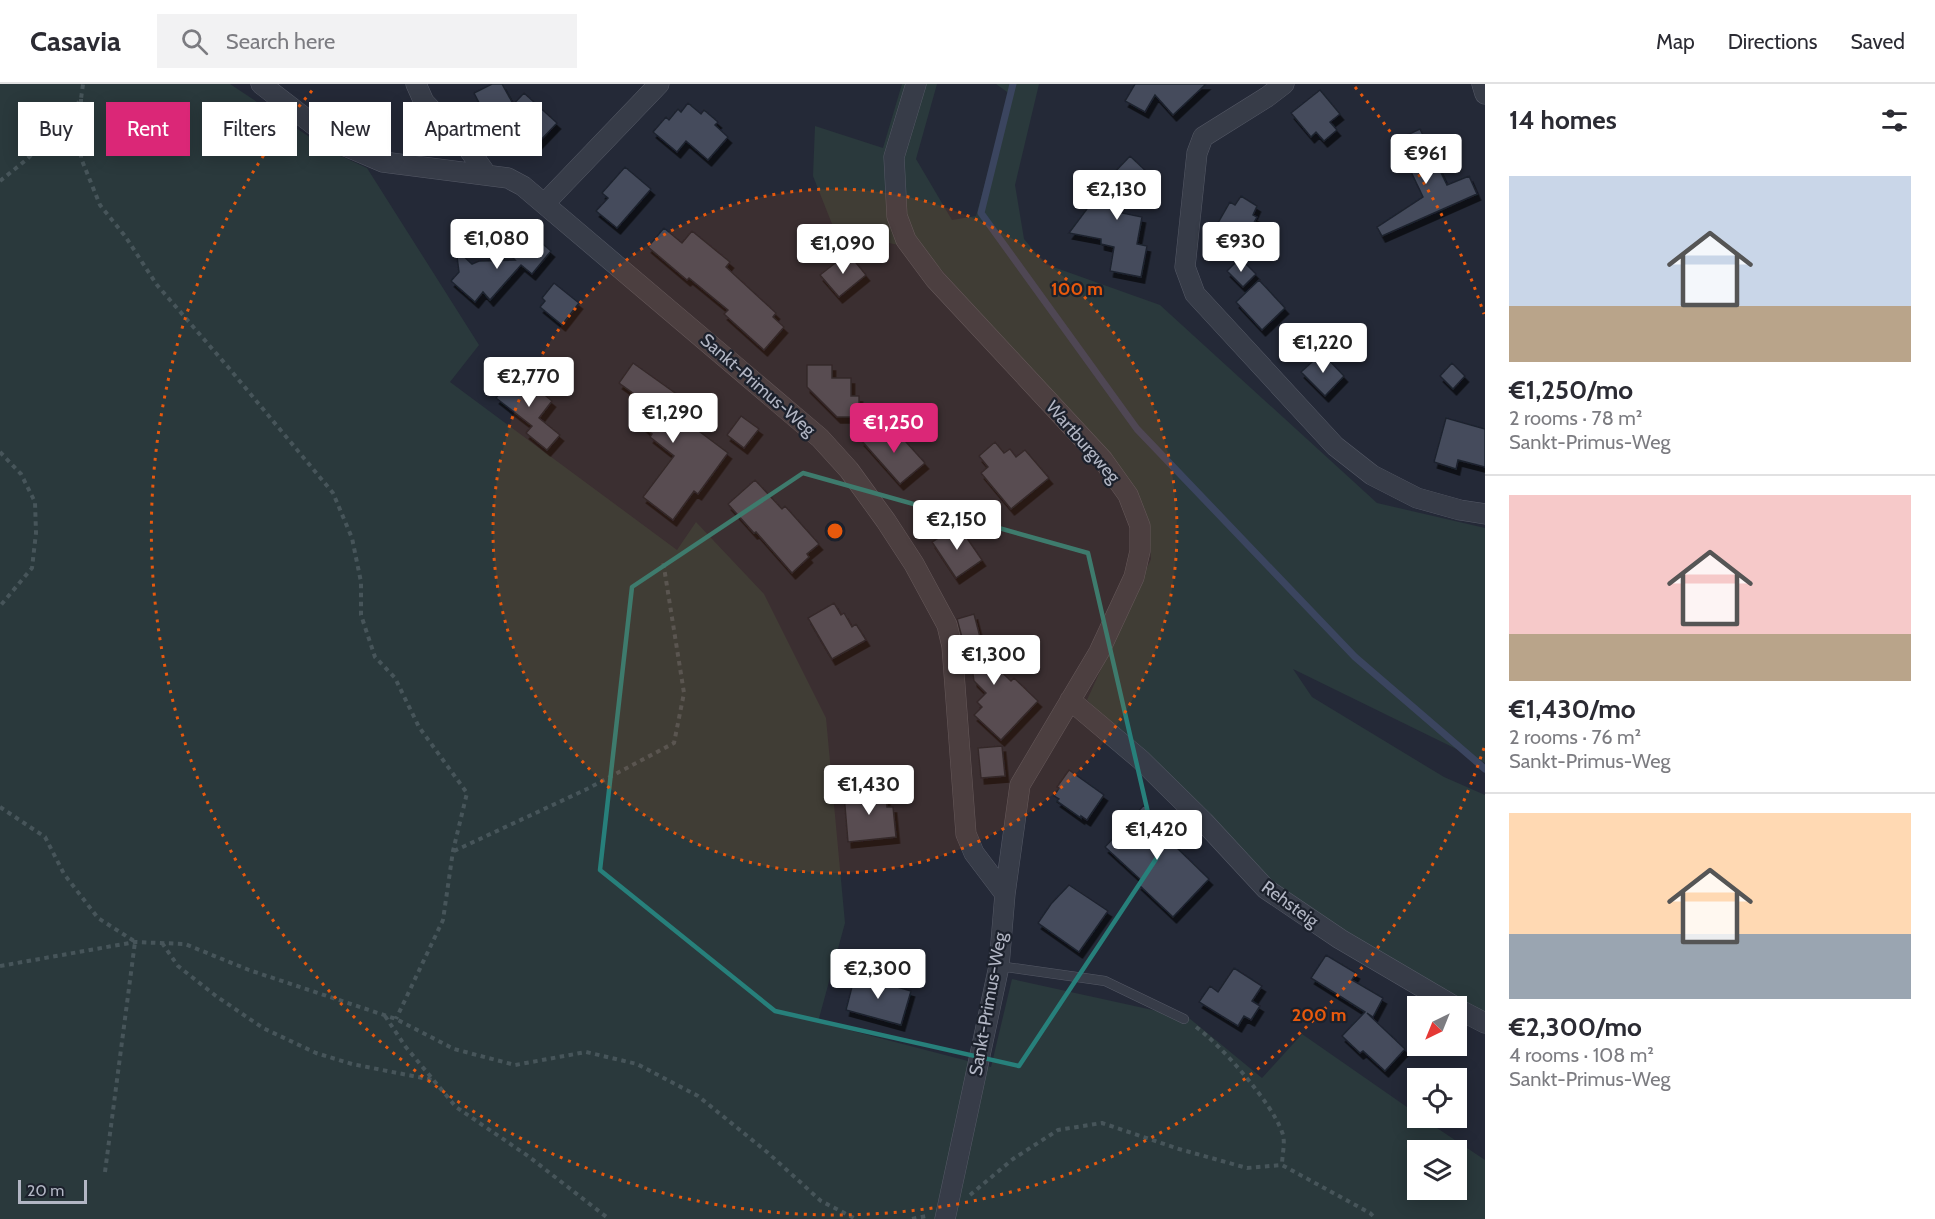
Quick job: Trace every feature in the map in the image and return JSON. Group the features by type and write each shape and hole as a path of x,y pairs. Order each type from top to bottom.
{"street":[{"name":"Sankt-Primus-Weg","path":"261,84 336,142 383,162 508,178 523,186 820,438 849,471 886,520 914,564 947,625 952,646 966,834 974,853 1005,894 999,966 945,1215"},
{"path":"416,84 424,102 467,147 487,175"},
{"path":"545,203 659,84"},
{"name":"Wartburgweg","path":"916,84 894,157 897,216 906,240 935,279 1103,460 1128,495 1140,526 1140,551 1134,577 1099,652 1020,786 1005,894"},
{"path":"1284,84 1266,98 1203,137 1197,153 1185,267 1195,294 1335,446 1372,475 1418,498 1460,510 1485,514"},
{"path":"1482,84 1485,94"},
{"name":"Rehsteig","path":"1070,700 1141,760 1204,822 1266,889 1340,939 1436,996"},
{"name":"Rehsteig","path":"1467,1013 1485,1023"}],"lane":[{"path":"999,966 1105,981 1184,1019"}],"path":[{"path":"82,84 81,158 100,205 125,236 157,285 333,493 352,538 361,582 361,615 375,657 395,678 419,728 467,793 453,851 443,920 396,1019"},
{"path":"0,181 26,160 61,126 81,99"},
{"path":"0,452 21,474 35,502 36,533 32,568 0,606"},
{"path":"453,851 587,789 674,743 684,693 663,561"},
{"path":"0,807 45,837 63,874 98,918 135,942"},
{"path":"105,1173 135,942"},
{"path":"0,966 135,942 185,944 249,970 396,1019 454,1049 515,1065 586,1052 637,1064 698,1096 767,1152 821,1201 856,1219"},
{"path":"162,942 178,966 262,1028 316,1053 343,1062 433,1080"},
{"path":"385,1015 405,1046 456,1107 528,1156 609,1219"},
{"path":"1184,1019 1204,1033 1268,1104 1283,1134 1282,1165"},
{"path":"945,1215 1013,1159 1058,1130 1102,1124 1247,1168 1282,1165 1370,1213 1376,1219"}],"highlighted area":[{"path":"803,473 1088,553 1158,856 1019,1066 775,1011 600,870 632,587"}],"shaded area":[{"path":"0,84 230,84 257,102 202,102 202,156 297,156 297,129 309,137 309,156 341,156 367,168 479,345 450,382 677,550 696,522 764,594 826,718 845,923 818,1022 991,1067 1012,979 1189,1018 1262,1078 1302,1034 1407,1107 1407,1128 1437,1128 1455,1140 1407,1140 1407,1200 1467,1200 1467,1148 1485,1160 1485,1219 0,1219"},
{"path":"902,84 937,84 916,159 952,220 976,216 1010,94 996,84 1039,84 1015,185 1024,239 1045,264 1160,305 1377,503 1485,528 1485,763 1293,669 1312,697 1444,777 1485,795 1485,1013 1467,1003 1467,996 1455,996 1326,924 1273,883 1087,700 1151,559 1148,519 1134,488 923,249 836,234 813,176 815,126 883,148"}],"building":[{"path":"492,84 502,84 512,102 479,102 474,93"},
{"path":"1135,84 1206,84 1173,115 1155,95 1145,112 1125,101"},
{"path":"1320,90 1340,114 1330,122 1337,130 1324,141 1316,132 1311,137 1291,113"},
{"path":"524,93 534,102 515,102"},
{"path":"688,103 701,114 704,110 718,122 715,125 728,137 708,160 686,141 677,152 653,132 666,117 669,120 678,109 681,112"},
{"path":"542,109 557,123 542,139"},
{"path":"1420,129 1447,185 1469,176 1477,194 1382,236 1377,227 1423,197 1396,140"},
{"path":"1130,156 1148,173 1113,211 1142,217 1137,244 1147,246 1141,277 1110,271 1114,247 1101,244 1101,239 1069,233 1113,174"},
{"path":"625,167 651,189 617,228 596,211 608,198 602,193"},
{"path":"1241,196 1257,206 1253,215 1257,217 1241,246 1214,230 1230,202 1235,205"},
{"path":"664,228 682,243 692,231 730,262 726,267 776,313 773,317 784,327 764,350 724,314 728,310 648,247"},
{"path":"531,234 551,251 532,274 521,265 490,300 483,292 475,302 451,281 459,272 456,249 472,264 479,261 515,260 512,257"},
{"path":"848,253 866,275 839,297 820,275"},
{"path":"1240,258 1256,274 1243,287 1227,271"},
{"path":"1259,280 1285,308 1262,330 1236,302"},
{"path":"554,283 579,303 562,325 540,307 545,301 542,298"},
{"path":"1322,353 1344,376 1325,396 1301,372"},
{"path":"633,363 685,400 675,413 728,453 698,494 694,491 673,520 643,497 674,456 650,437 652,434 634,418 644,405 644,401 619,383"},
{"path":"1452,363 1465,376 1453,389 1440,376"},
{"path":"807,365 832,365 832,378 851,378 851,396 859,396 859,417 837,417 807,387"},
{"path":"517,372 552,401 539,418 560,435 547,450 526,433 532,426 496,398"},
{"path":"741,416 759,429 744,448 727,435"},
{"path":"1446,418 1485,429 1485,467 1458,460 1456,469 1434,462"},
{"path":"876,426 888,440 897,432 925,463 900,484 861,440"},
{"path":"995,442 1004,453 1010,449 1016,457 1025,450 1049,478 1011,509 981,473 988,467 979,456"},
{"path":"755,480 782,509 785,506 819,544 807,554 809,557 792,573 728,504"},
{"path":"958,525 982,560 956,578 932,542"},
{"path":"834,603 841,615 844,613 852,627 856,624 866,640 832,659 808,618"},
{"path":"974,614 980,637 972,639 985,637 989,660 1011,681 1014,678 1038,701 1001,740 974,715 982,707 977,702 986,693 974,681 968,640 963,641 957,619"},
{"path":"1002,746 1005,776 981,778 978,748"},
{"path":"1069,770 1104,795 1087,820 1057,801 1059,799 1054,796 1059,788 1057,787"},
{"path":"886,790 887,807 893,807 896,837 848,842 844,794"},
{"path":"1144,805 1180,839 1174,845 1209,879 1173,917 1138,884 1141,880 1105,847"},
{"path":"1069,885 1108,911 1079,952 1038,923 1051,904"},
{"path":"1326,955 1356,973 1352,980 1383,998 1373,1017 1367,1013 1405,1049 1385,1071 1363,1051 1360,1053 1342,1036 1365,1012 1311,978"},
{"path":"1234,968 1262,986 1252,1001 1260,1006 1251,1020 1244,1016 1238,1026 1199,1002 1210,986 1218,992"},
{"path":"855,975 911,991 901,1025 846,1010"}],"waterway":[{"path":"1013,84 981,213 1137,429 1355,657 1485,769"}]}
